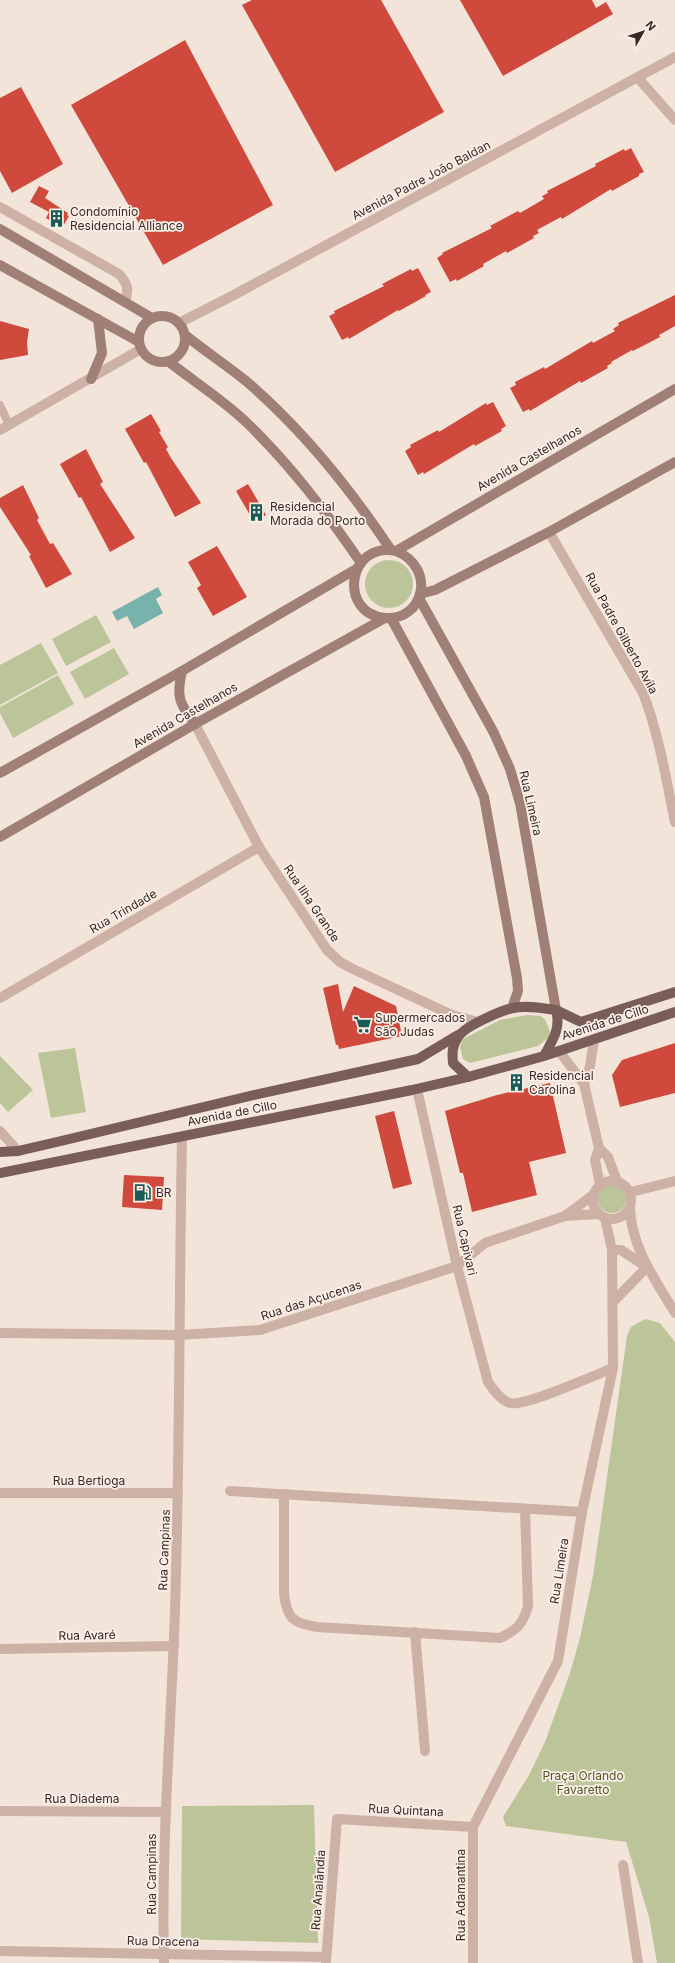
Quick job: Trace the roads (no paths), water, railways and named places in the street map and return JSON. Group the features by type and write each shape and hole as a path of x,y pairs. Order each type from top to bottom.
{"main road":[{"name":"Avenida de Cillo","path":"0,1152 18,1151 254,1095 418,1059 478,1022 512,1008 533,1007 556,1010 581,1022 675,992"},
{"name":"Avenida de Cillo","path":"544,1056 559,1025 556,1010"},
{"name":"Avenida de Cillo","path":"0,1173 417,1089 468,1077 544,1056 675,1012"},
{"path":"458,1035 452,1050 453,1063 468,1077"}],"street":[{"name":"Avenida Padre João Baldan","path":"179,323 239,293 675,57"},
{"path":"638,78 675,120"},
{"path":"0,206 119,274 126,282 128,293 125,302"},
{"path":"0,229 152,318"},
{"path":"0,265 98,319 140,346 149,359 161,362 168,361 178,356 185,341 185,335"},
{"path":"140,346 140,331 146,321 152,318 165,316 179,323 185,335 246,382 313,446 357,499 393,550 406,555 419,570 422,579 420,596 435,590 550,532 675,462"},
{"path":"91,380 102,353 98,319"},
{"path":"5,428 91,380 140,346"},
{"path":"168,361 244,420 281,458 331,519 359,565 354,575 353,586 356,596 368,612 388,618 466,756 484,797 517,978 518,991 512,1008"},
{"name":"Avenida Castelhanos","path":"0,774 182,671 359,565 375,552 393,550 675,389"},
{"name":"Rua Padre Gilberto Avila","path":"550,532 643,693 661,750 675,822"},
{"name":"Avenida Castelhanos","path":"0,837 195,724 388,618 405,614 413,607 420,596"},
{"name":"Rua Limeira","path":"420,596 494,733 510,769 520,803 556,1010"},
{"path":"182,671 178,687 179,696 187,714 195,724"},
{"name":"Rua Ilha Grande","path":"195,724 259,847 327,950 340,962 452,1015 478,1022"},
{"name":"Rua Trindade","path":"0,998 259,847"},
{"path":"584,1084 590,1066 594,1040"},
{"path":"558,1051 584,1084 599,1148 595,1160 600,1185"},
{"name":"Rua Capivari","path":"417,1089 457,1266 488,1382 497,1394 510,1403 526,1402 613,1368"},
{"path":"0,1131 18,1151"},
{"name":"Rua Campinas","path":"164,1959 165,1812 174,1646 178,1493 182,1137"},
{"path":"599,1148 608,1156 617,1181"},
{"path":"630,1208 622,1217 617,1219 602,1216 594,1207 593,1195 600,1185 605,1182 617,1181 623,1183 630,1192 632,1203 630,1208 630,1223 647,1267 675,1313"},
{"path":"630,1192 675,1182"},
{"name":"Rua das Açucenas","path":"0,1333 179,1335 260,1330 457,1266 485,1243 565,1216 593,1195"},
{"name":"Rua das Açucenas","path":"565,1216 602,1216"},
{"name":"Rua Limeira","path":"473,1827 558,1660 582,1512 613,1368 614,1301 612,1250 602,1216"},
{"path":"612,1250 621,1250 647,1267"},
{"path":"614,1301 647,1267"},
{"path":"230,1491 582,1512"},
{"name":"Rua Bertioga","path":"0,1493 178,1493"},
{"path":"284,1494 284,1594 286,1610 299,1624 317,1627 500,1638 514,1631 525,1618 528,1606 525,1509"},
{"path":"415,1632 425,1751"},
{"name":"Rua Avaré","path":"0,1649 174,1646"},
{"name":"Rua Diadema","path":"0,1811 165,1812"},
{"name":"Rua Quintana","path":"337,1819 473,1827"},
{"name":"Rua Analândia","path":"326,1960 337,1819"},
{"name":"Rua Adamantina","path":"473,1827 473,1963"},
{"path":"623,1865 638,1963"},
{"name":"Rua Dracena","path":"0,1951 164,1959 326,1960"}],"lane":[{"path":"0,406 5,428"}],"water":[{"path":"158,587 162,595 156,599 163,613 134,629 127,616 117,621 112,612"}],"place":[{"name":"Condomínio Residencial Alliance","path":"57,218"},
{"name":"Residencial Morada do Porto","path":"257,513"},
{"name":"Supermercados São Judas","path":"362,1024"},
{"name":"Residencial Carolina","path":"516,1082"},
{"name":"BR","path":"143,1192"}],"park label":[{"name":"Praça Orlando Favaretto","path":"583,1782"}]}
